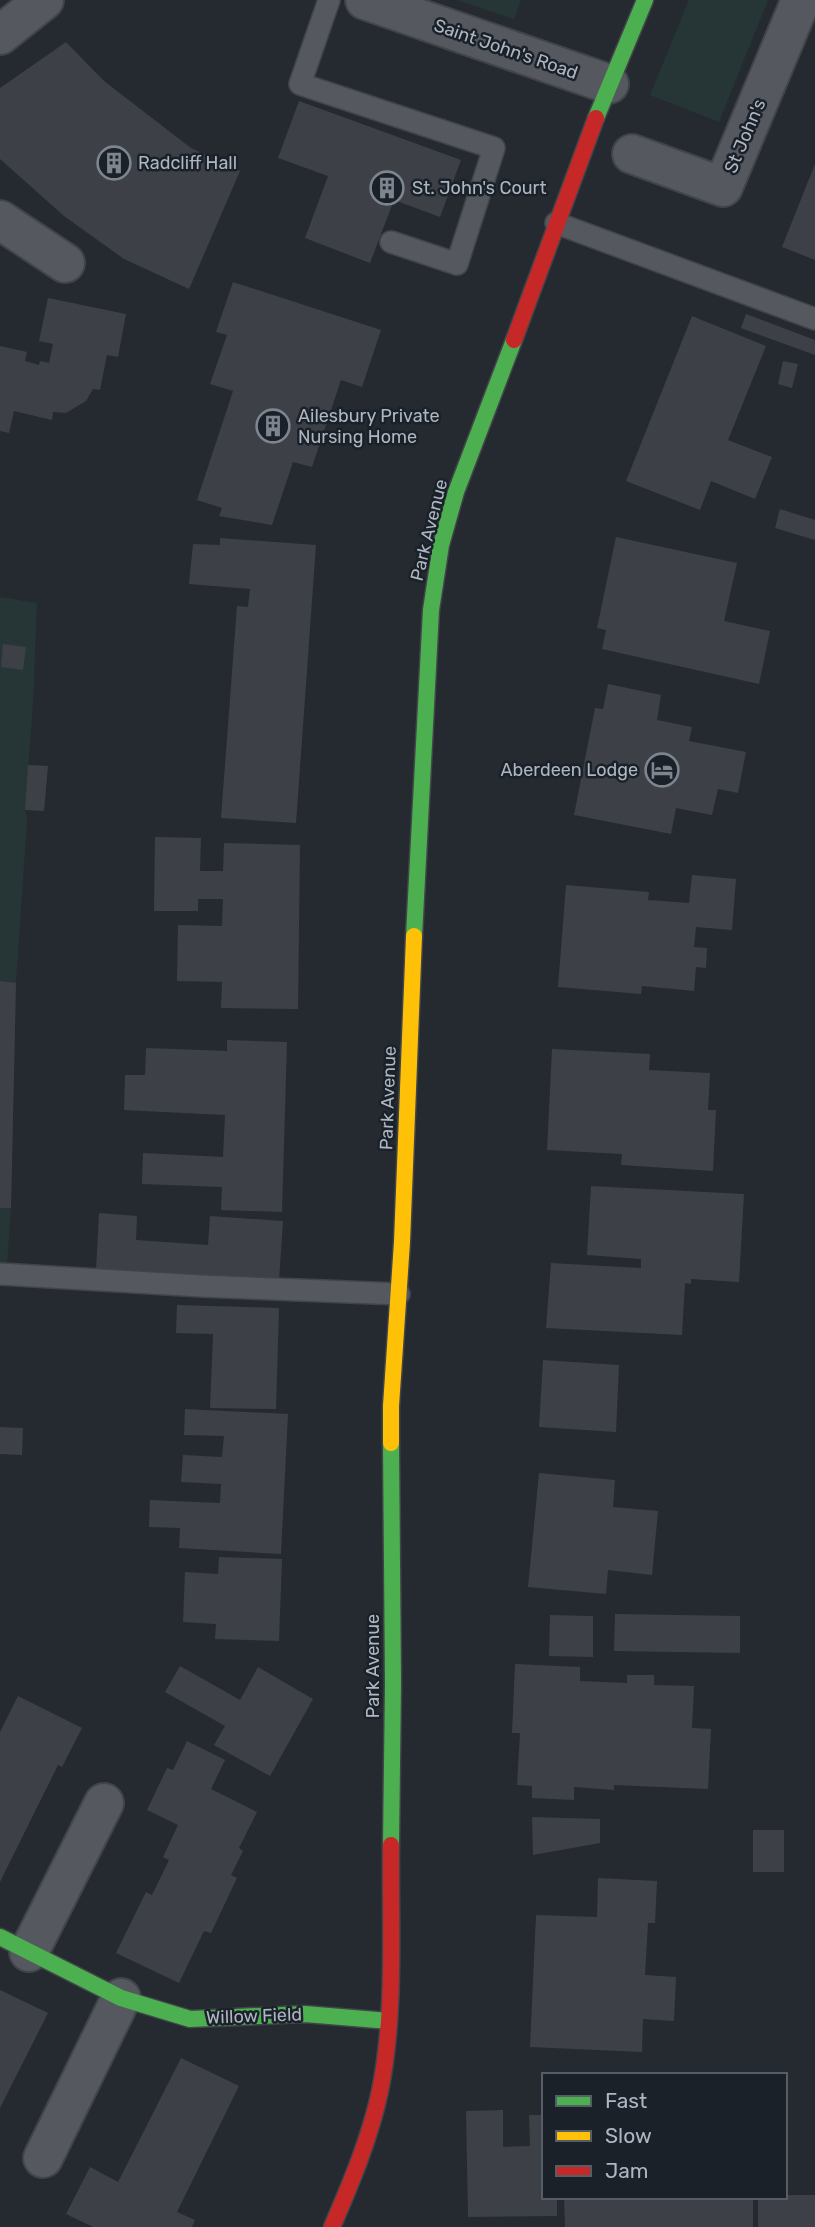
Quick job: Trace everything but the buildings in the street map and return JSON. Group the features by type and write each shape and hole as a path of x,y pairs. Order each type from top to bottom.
{"street":[{"path":"0,35 44,0"},
{"name":"Saint John's Road","path":"365,0 608,84"},
{"name":"Park Avenue","path":"332,2227 356,2173 380,2091 389,2021 393,1698 391,1406 399,1294 417,849 431,610 441,545 456,492 608,84 645,0"},
{"name":"St John's","path":"632,155 723,187 801,26"},
{"path":"0,220 65,263"},
{"name":"Willow Field","path":"104,1803 14,1944 121,1998 190,2019 305,2014 389,2021"},
{"path":"43,2158 121,1998"}],"lane":[{"path":"329,0 300,84 494,148 457,264 391,242"},
{"path":"556,223 815,318"},
{"path":"0,1274 399,1294"}],"shaded area":[{"path":"457,0 521,0 514,19"},
{"path":"689,0 768,0 719,122 650,95"},
{"path":"0,597 37,603 16,983 11,1208 7,1264 0,1264"}],"traffic: fast":[{"path":"596,118 645,0"},
{"path":"414,936 431,610 441,545 456,492 514,340"},
{"path":"391,1443 391,1845"},
{"path":"0,1937 121,1998 190,2019 305,2014 389,2021"}],"traffic: slow":[{"path":"391,1443 414,936"}],"traffic: jam":[{"path":"514,340 596,118"},
{"path":"332,2227 371,2126 385,2061 391,1968 391,1845"}],"place":[{"name":"Radcliff Hall","path":"114,163"},
{"name":"St. John's Court","path":"387,188"},
{"name":"Ailesbury Private Nursing Home","path":"273,426"},
{"name":"Aberdeen Lodge","path":"662,770"}]}
